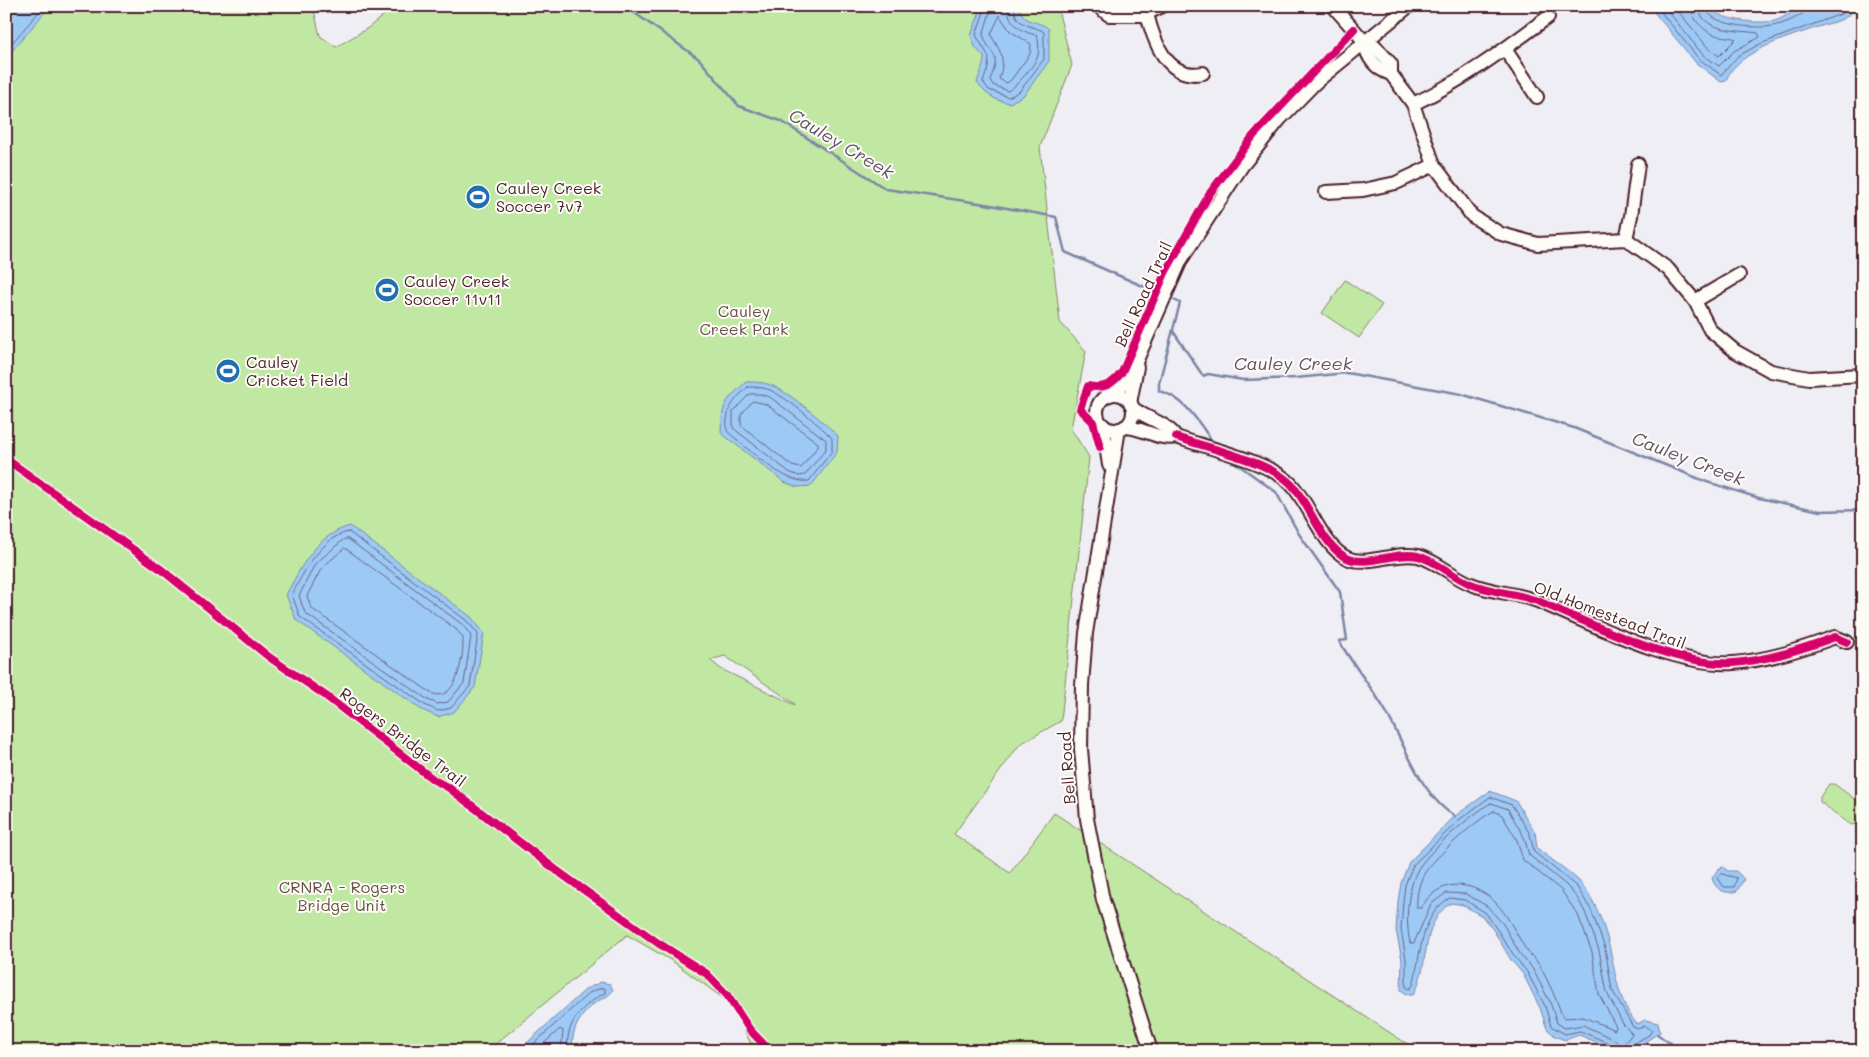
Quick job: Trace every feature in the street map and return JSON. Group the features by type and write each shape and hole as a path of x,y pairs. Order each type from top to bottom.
{"street":[{"path":"1098,6 1109,15 1147,14 1162,6"},
{"path":"1333,6 1364,41 1376,47 1391,64 1392,74 1413,104 1434,165 1472,216 1501,234 1538,244 1626,239 1668,269 1695,301 1710,330 1735,351 1771,371 1809,378 1863,375"},
{"name":"Bell Road","path":"1111,477 1103,425 1098,414 1098,408 1104,398 1120,388 1136,362 1180,260 1242,166 1280,120 1316,82 1409,6"},
{"path":"1147,14 1154,41 1168,62 1182,72 1192,76 1203,73"},
{"path":"1413,104 1433,94 1505,49 1548,17"},
{"path":"1505,49 1537,97"},
{"path":"1626,239 1632,216 1638,164"},
{"path":"1326,192 1363,190 1396,183 1434,165"},
{"path":"1695,301 1739,276"},
{"name":"Bell Road","path":"1136,362 1132,419 1122,428 1111,477 1086,633 1081,716 1087,819 1103,900 1151,1051"},
{"path":"1103,425 1113,430 1137,427 1168,439 1176,437 1172,430 1140,415 1122,395 1110,395"},
{"name":"Old Homestead Trail","path":"1176,437 1262,466 1279,474 1290,483 1306,503 1319,527 1337,551 1354,561 1403,554 1418,556 1472,584 1523,596 1569,616 1689,660 1732,663 1789,654 1835,637 1847,642"}],"green space":[{"name":"Cauley Creek Park","path":"41,6 313,6 320,36 336,47 368,28 395,6 1057,6 1072,65 1040,147 1060,322 1086,351 1071,429 1089,457 1061,721 1020,744 954,834 1010,873 1054,813 1418,1051 758,1051 752,1046 731,1004 672,961 627,935 487,1051 6,1051 6,47","holes":["725,656 795,704 721,669 710,660"]},
{"path":"1345,280 1382,305 1359,338 1322,313"},
{"path":"1829,784 1834,784 1863,805 1863,814 1856,824 1851,825 1820,802 1820,797"}],"water":[{"path":"1810,5 1847,6 1851,12 1839,20 1768,45 1754,52 1732,70 1726,81 1721,82 1696,63 1649,6 1710,6 1714,11 1729,18 1759,22 1774,21"},
{"path":"6,6 50,6 6,58"},
{"path":"982,6 1020,6 1019,9 1026,18 1049,29 1049,61 1024,95 1010,103 997,100 986,93 977,83 984,57 975,47 971,36"},
{"path":"746,382 766,384 780,390 807,408 838,436 837,452 811,486 797,487 784,482 721,433 722,416 726,404 733,394"},
{"path":"350,526 471,617 484,633 475,687 454,712 438,717 422,710 296,620 286,595 304,563 319,544 338,530"},
{"path":"1490,791 1516,801 1535,832 1537,848 1575,877 1585,889 1595,905 1602,923 1619,988 1626,1006 1637,1024 1645,1020 1658,1023 1660,1032 1648,1040 1629,1048 1612,1047 1579,1035 1565,1040 1555,1036 1547,1029 1540,1008 1523,974 1511,960 1494,931 1482,916 1463,905 1451,903 1434,922 1422,971 1413,995 1408,995 1401,990 1402,960 1396,930 1401,883 1409,862 1455,816"},
{"path":"1723,867 1728,871 1736,871 1744,879 1737,891 1725,892 1713,882 1712,878 1718,869"},
{"path":"601,982 610,984 613,990 595,1003 577,1024 573,1037 573,1051 518,1051 586,989"}],"waterway":[{"name":"Cauley Creek","path":"625,6 699,59 739,106 781,121 886,189 1056,217 1065,252 1163,295"},
{"path":"1170,298 1180,303 1159,383 1159,391 1168,394 1184,405 1214,444"},
{"name":"Cauley Creek","path":"1173,331 1203,376 1208,374 1243,380 1296,378 1347,373 1461,394 1574,428 1707,482 1759,498 1820,511 1863,510"},
{"path":"1233,461 1276,492 1299,534 1340,592 1347,640 1339,641 1390,718 1422,781 1443,807 1455,816"},
{"path":"1657,1034 1681,1051"}],"cycle path":[{"name":"Bell Road Trail","path":"1100,447 1093,422 1080,409 1088,386 1099,387 1107,385 1122,372 1166,271 1210,193 1254,135 1354,29"},
{"path":"1176,437 1237,456 1268,468 1281,476 1298,492 1330,544 1347,558 1363,561 1400,555 1425,558 1471,584 1532,599 1635,642 1687,658 1733,663 1772,657 1835,637 1847,642"},
{"name":"Rogers Bridge Trail","path":"6,459 162,570 269,657 326,696 434,780 449,788 556,870 658,943 707,974 727,995 750,1030 770,1051"}],"place":[{"name":"Cauley Creek Soccer 7v7","path":"478,197"},
{"name":"Cauley Creek Soccer 11v11","path":"387,290"},
{"name":"Cauley Cricket Field","path":"228,371"}],"park label":[{"name":"CRNRA - Rogers Bridge Unit","path":"342,896"}]}
